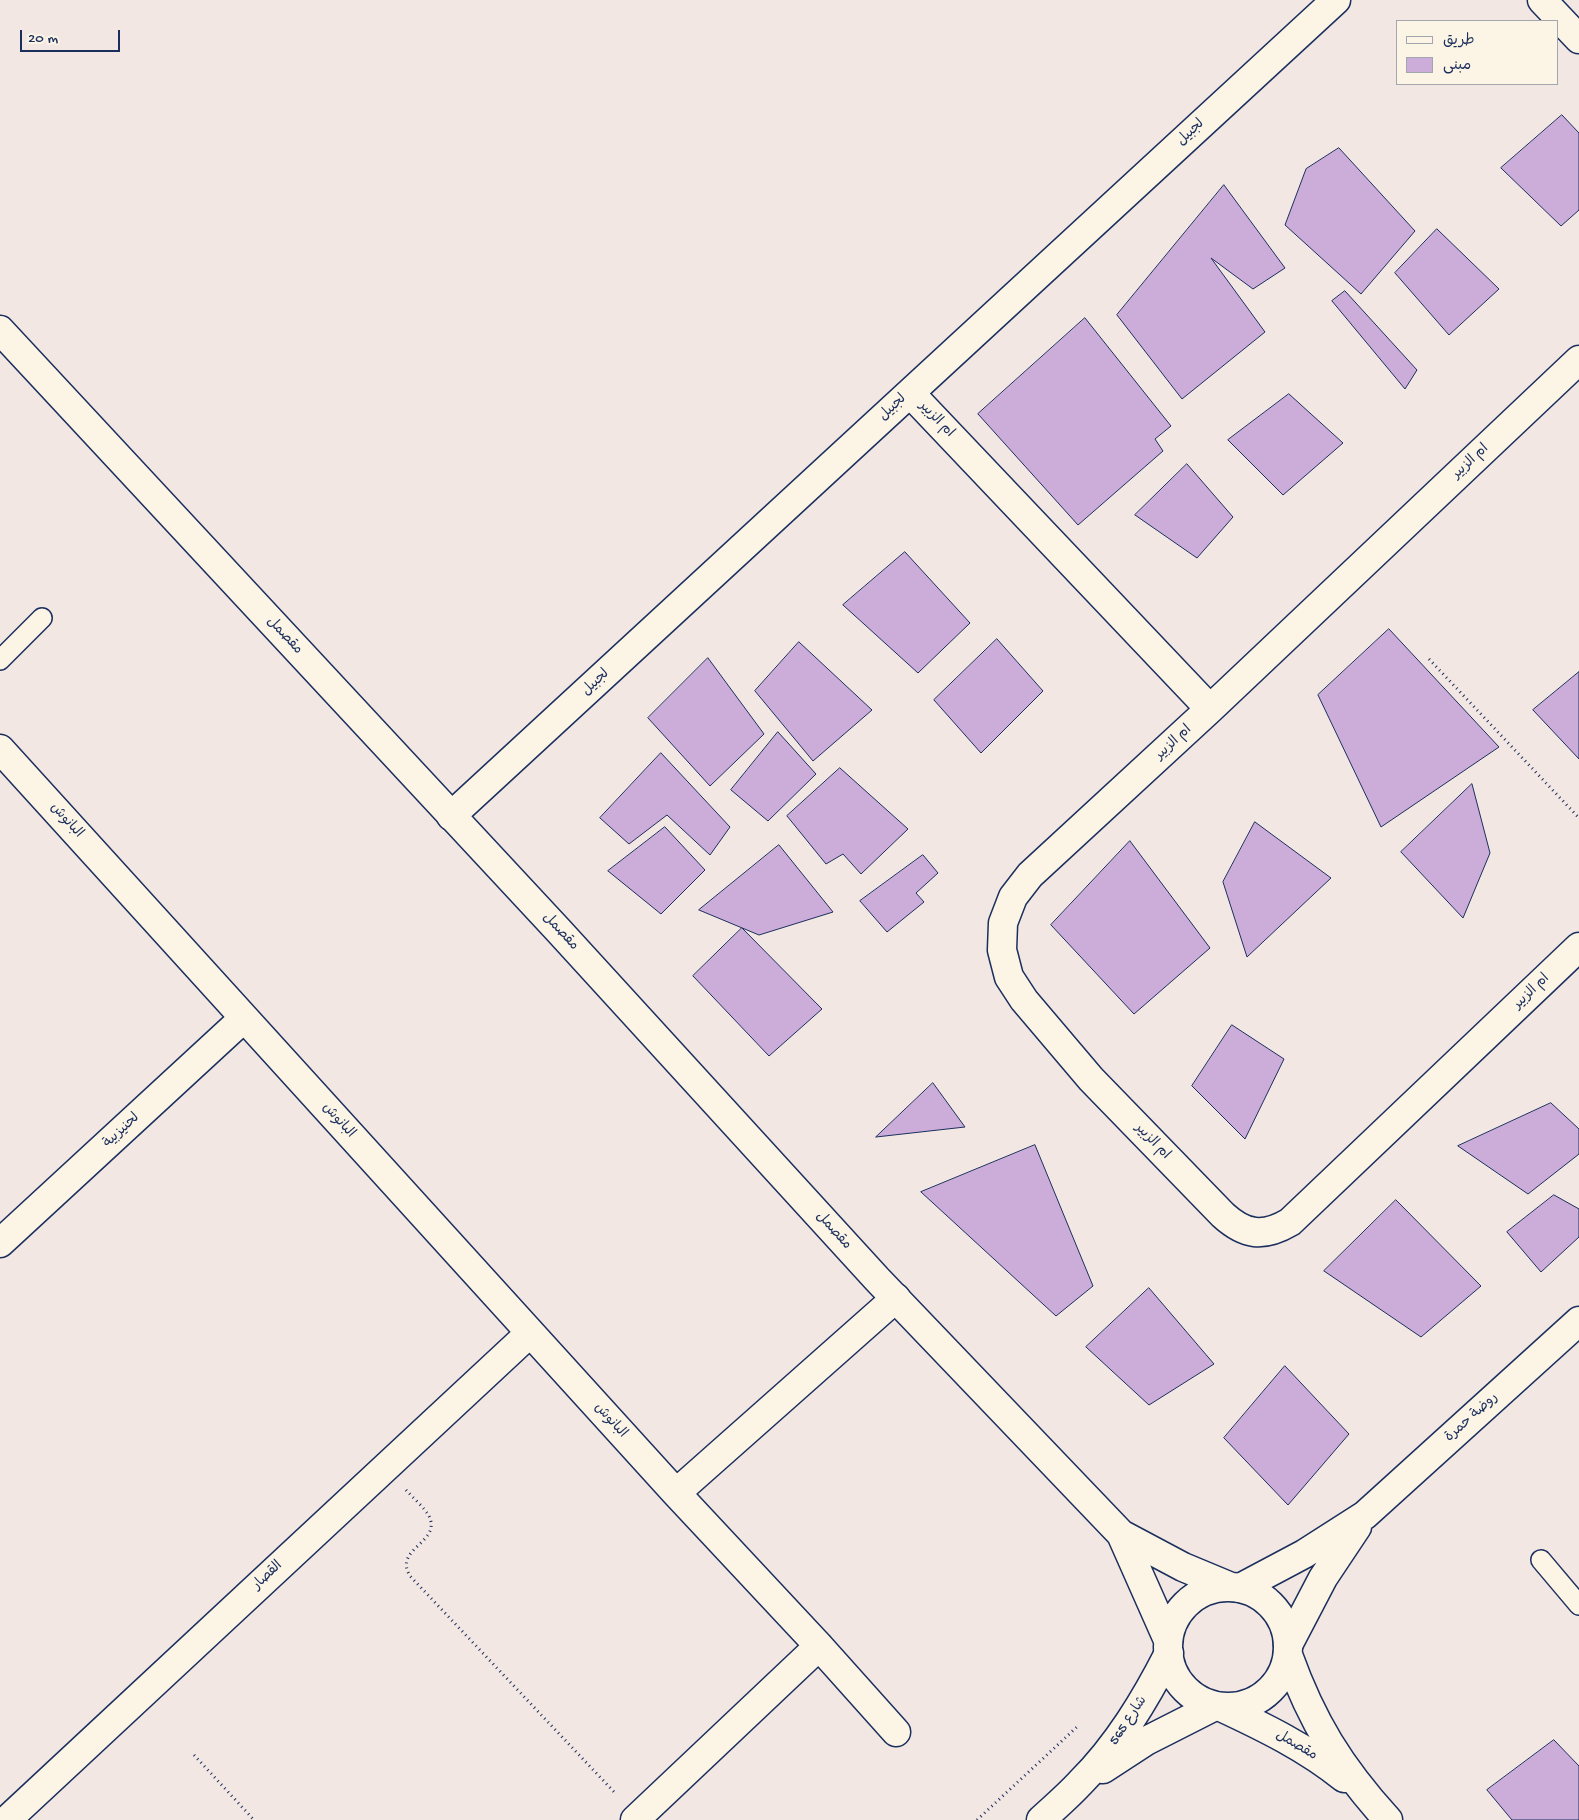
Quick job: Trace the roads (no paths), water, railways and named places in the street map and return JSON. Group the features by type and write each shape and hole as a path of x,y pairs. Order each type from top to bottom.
{"street":[{"name":"لجبيل","path":"451,816 1336,0"},
{"path":"1542,0 1579,39"},
{"name":"مقصمل","path":"0,330 559,931 896,1298 1121,1534 1183,1566 1236,1587"},
{"name":"ام الزبير","path":"1579,360 1210,709 1030,875 1013,897 1003,922 1002,950 1009,977 1024,1000 1091,1079 1234,1225 1247,1231 1263,1233 1277,1230 1290,1222 1579,947"},
{"name":"ام الزبير","path":"910,393 1210,709"},
{"name":"البانوش","path":"0,749 676,1493 820,1646 896,1732"},
{"name":"لحنيزبية","path":"0,1243 244,1018"},
{"path":"676,1493 896,1298"},
{"name":"روضة حمرة","path":"1236,1587 1304,1554 1365,1515 1579,1321"},
{"name":"القصار","path":"7,1820 530,1332"},
{"name":"روضة حمرة","path":"1288,1650 1323,1578 1365,1515"},
{"name":"مقصمل","path":"1121,1534 1168,1646"},
{"path":"1236,1587 1259,1596 1274,1608 1284,1626 1288,1650 1282,1673 1272,1688 1257,1699 1240,1706 1218,1706 1197,1699 1183,1687 1173,1670 1168,1646 1172,1626 1179,1612 1190,1601 1202,1593 1216,1588 1236,1587"},
{"path":"637,1819 820,1646"},
{"name":"شارع 565","path":"1041,1820 1081,1783 1130,1722 1151,1688 1168,1646"},
{"name":"مقصمل","path":"1288,1650 1301,1693 1319,1729 1365,1794 1388,1820"},
{"name":"مقصمل","path":"1218,1706 1260,1724 1297,1744 1365,1794"},
{"name":"شارع 565","path":"1081,1783 1146,1741 1218,1706"}],"lane":[{"path":"0,660 42,618"},
{"path":"1541,1560 1579,1605"}]}
